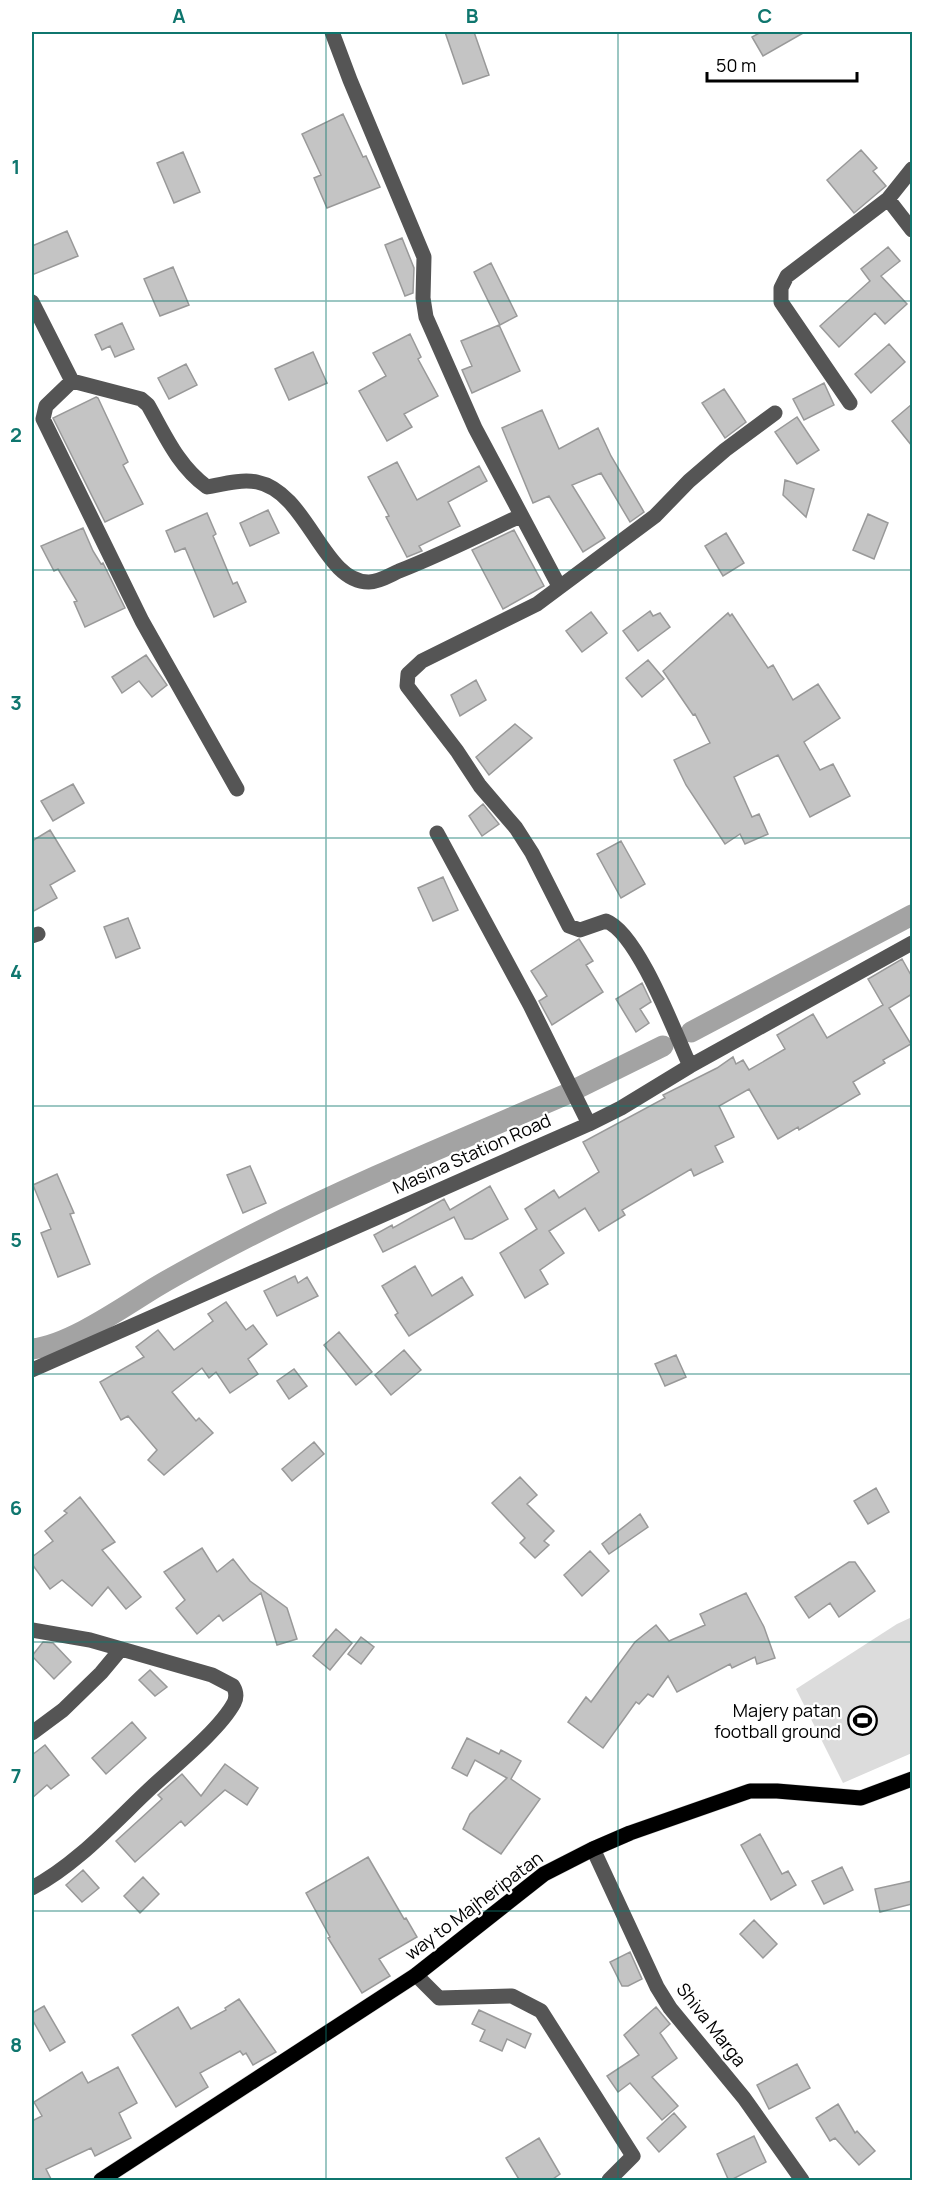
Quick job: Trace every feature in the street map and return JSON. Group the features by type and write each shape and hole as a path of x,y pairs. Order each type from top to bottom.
{"main road":[{"name":"way to Majheripatan","path":"101,2181 416,1976 544,1874 593,1849 630,1833 750,1791 861,1798 912,1779"}],"street":[{"path":"333,32 350,80 424,257 423,298 426,318 475,428 559,586"},
{"path":"850,403 781,302 781,288 787,276 888,199 912,169"},
{"path":"888,199 912,230"},
{"path":"32,302 72,381 141,399 148,405 192,476 207,487 240,482 256,482 270,486 293,504 343,573 357,581 371,582 418,564 520,516"},
{"path":"72,381 46,406 43,419 142,621 237,789"},
{"path":"690,1066 651,979 634,949 616,926 610,922 606,921 580,930 569,926 532,853 516,828 480,786 457,751 407,686 408,674 422,661 537,604 655,516 707,465 775,413"},
{"path":"436,833 531,1005 589,1124"},
{"name":"Masina Station Road","path":"32,1370 589,1124 912,943"},
{"path":"32,1630 90,1640 225,1680 233,1686 236,1692 236,1701 225,1716 188,1753 105,1832 54,1876 32,1888"},
{"path":"32,1733 63,1710 101,1673 121,1649"},
{"name":"Shiva Marga","path":"593,1849 621,1913 657,1987 670,2008 744,2098 802,2181"},
{"path":"416,1976 439,1998 513,1996 541,2011 633,2156 609,2181"}],"shaded area":[{"name":"Majery patan football ground","path":"912,1617 912,1753 843,1783 796,1689 897,1624"}],"building":[{"path":"445,32 474,32 489,75 463,84"},
{"path":"761,32 805,32 763,56 752,37"},
{"path":"343,114 380,187 327,208 314,178 321,175 302,134"},
{"path":"861,150 877,168 873,171 886,186 854,213 827,180"},
{"path":"183,152 200,192 174,203 157,163"},
{"path":"67,231 78,256 32,275 32,246"},
{"path":"402,238 414,268 413,293 405,296 385,245"},
{"path":"888,247 900,261 881,276 907,304 885,324 875,313 839,347 820,326 870,281 861,269"},
{"path":"491,263 517,316 500,325 474,272"},
{"path":"173,267 189,305 160,316 144,279"},
{"path":"122,323 134,349 115,357 110,346 102,350 95,335"},
{"path":"499,325 520,371 472,393 462,370 472,366 461,341"},
{"path":"410,334 421,357 418,359 438,396 404,414 412,427 387,441 359,391 386,376 373,353"},
{"path":"889,344 905,362 871,393 855,374"},
{"path":"313,352 327,383 289,400 275,369"},
{"path":"186,364 197,385 169,399 158,378"},
{"path":"824,383 834,405 804,420 793,399"},
{"path":"724,389 746,422 725,438 702,403"},
{"path":"96,397 128,462 123,465 143,504 105,522 53,418"},
{"path":"912,404 912,446 892,421"},
{"path":"542,410 559,449 598,428 611,456 644,512 630,522 601,473 572,485 605,538 583,552 549,496 533,503 502,428"},
{"path":"797,417 819,450 797,464 775,432"},
{"path":"397,462 417,500 479,466 487,481 448,502 460,526 419,546 422,551 407,557 368,477"},
{"path":"785,480 814,489 806,517 783,495"},
{"path":"268,510 279,533 250,546 240,523"},
{"path":"207,513 216,534 213,536 233,584 237,582 246,602 214,617 185,548 175,552 166,531"},
{"path":"868,514 888,523 874,559 853,550"},
{"path":"83,528 93,551 101,564 103,563 125,608 85,627 74,602 77,601 58,569 54,571 41,546"},
{"path":"514,530 544,586 503,609 472,550"},
{"path":"726,533 744,563 723,576 705,546"},
{"path":"650,611 653,616 660,613 670,627 638,651 623,631"},
{"path":"591,612 607,633 582,652 566,631"},
{"path":"728,613 730,616 732,614 768,668 773,665 793,700 818,684 840,718 804,742 820,770 833,764 850,796 810,817 778,755 734,777 752,817 759,814 768,834 745,844 740,834 725,844 686,785 674,760 710,743 695,714 693,715 663,671"},
{"path":"146,655 167,685 152,697 139,681 122,693 112,677"},
{"path":"648,660 664,679 642,697 626,678"},
{"path":"476,680 486,700 460,716 451,695"},
{"path":"515,724 532,738 489,775 476,757"},
{"path":"73,784 84,803 53,821 41,801"},
{"path":"483,804 499,824 482,836 469,816"},
{"path":"50,830 75,871 50,885 57,898 32,912 32,841"},
{"path":"621,841 645,884 621,898 597,854"},
{"path":"443,877 458,910 433,921 418,888"},
{"path":"128,918 140,948 116,958 104,927"},
{"path":"579,939 593,961 586,965 603,992 552,1025 539,1001 547,996 531,971"},
{"path":"902,959 912,977 912,994 889,1008 911,1044 883,1060 885,1063 853,1082 860,1094 799,1130 798,1127 778,1139 749,1089 719,1106 734,1137 715,1146 723,1162 694,1176 691,1169 622,1210 625,1215 599,1231 585,1208 549,1231 564,1253 540,1270 548,1284 525,1298 500,1253 537,1229 525,1209 554,1190 559,1198 599,1172 583,1142 665,1098 663,1095 717,1068 733,1057 736,1064 743,1060 749,1070 785,1049 777,1035 813,1014 827,1038 883,1005 868,979"},
{"path":"642,983 651,1002 640,1009 649,1023 636,1032 616,999"},
{"path":"250,1166 266,1203 243,1213 227,1175"},
{"path":"57,1174 74,1213 70,1214 90,1264 58,1277 41,1233 51,1229 33,1185"},
{"path":"490,1186 508,1219 472,1239 465,1239 454,1217 383,1252 374,1235 392,1225 393,1228 444,1199 450,1210"},
{"path":"415,1266 432,1296 462,1277 473,1295 409,1336 395,1315 398,1313 382,1286"},
{"path":"295,1276 298,1283 307,1277 318,1296 277,1316 264,1291"},
{"path":"226,1302 246,1330 253,1325 267,1344 248,1359 258,1374 230,1393 216,1372 209,1378 202,1368 172,1392 196,1421 199,1418 213,1433 164,1475 148,1460 157,1450 128,1416 121,1420 100,1382 144,1357 136,1347 158,1330 174,1350 213,1321 208,1314"},
{"path":"339,1332 372,1372 356,1385 324,1345"},
{"path":"404,1350 421,1370 391,1395 375,1375"},
{"path":"676,1355 686,1377 665,1386 655,1364"},
{"path":"294,1369 307,1386 289,1399 277,1381"},
{"path":"314,1442 324,1454 292,1481 282,1469"},
{"path":"520,1477 537,1495 527,1504 554,1531 544,1541 549,1545 535,1558 520,1543 525,1538 492,1503"},
{"path":"876,1488 889,1512 868,1524 854,1501"},
{"path":"80,1497 115,1542 102,1550 141,1597 126,1609 108,1587 92,1606 62,1580 50,1589 32,1564 32,1557 53,1541 45,1531 67,1513 64,1511"},
{"path":"640,1514 648,1527 609,1554 602,1544"},
{"path":"202,1548 217,1572 233,1559 250,1581 287,1608 297,1639 277,1645 261,1593 223,1621 219,1615 197,1634 176,1608 185,1600 164,1572"},
{"path":"590,1551 609,1571 582,1596 564,1575"},
{"path":"849,1562 855,1562 875,1591 839,1617 830,1603 809,1618 795,1597"},
{"path":"746,1593 764,1627 775,1658 757,1664 755,1657 732,1668 730,1664 677,1692 668,1676 653,1697 648,1694 639,1704 636,1702 603,1748 568,1722 586,1697 591,1702 635,1642 656,1625 669,1641 705,1625 700,1614"},
{"path":"336,1629 352,1643 330,1670 313,1656"},
{"path":"361,1637 374,1647 361,1664 348,1654"},
{"path":"43,1642 53,1643 71,1662 54,1679 32,1656"},
{"path":"150,1670 167,1687 155,1696 139,1680"},
{"path":"132,1722 146,1738 106,1774 92,1758"},
{"path":"467,1738 499,1754 501,1750 521,1761 511,1779 540,1799 501,1854 463,1829 470,1814 507,1778 475,1760 467,1776 452,1768"},
{"path":"45,1745 69,1775 51,1789 47,1785 32,1798 32,1755"},
{"path":"225,1764 258,1788 247,1805 225,1790 185,1826 181,1821 135,1862 116,1841 162,1799 158,1795 182,1774 201,1796"},
{"path":"760,1834 782,1874 788,1871 796,1885 771,1900 741,1845"},
{"path":"368,1857 417,1937 379,1959 390,1976 362,1993 328,1938 330,1937 306,1893"},
{"path":"842,1867 853,1890 824,1904 812,1881"},
{"path":"83,1870 99,1888 82,1902 66,1885"},
{"path":"143,1877 159,1894 140,1913 124,1896"},
{"path":"912,1881 912,1904 880,1912 875,1889"},
{"path":"754,1920 777,1944 763,1958 740,1934"},
{"path":"630,1952 642,1979 628,1986 622,1986 610,1962"},
{"path":"239,1999 276,2052 253,2065 246,2053 243,2055 240,2051 200,2073 208,2087 176,2107 132,2035 178,2007 191,2029 226,2010 225,2008"},
{"path":"44,2006 65,2042 50,2051 32,2019 32,2013"},
{"path":"656,2007 670,2024 660,2033 677,2058 652,2077 678,2106 662,2120 630,2083 618,2092 607,2076 639,2055 624,2035"},
{"path":"479,2010 531,2034 525,2048 507,2039 502,2051 480,2041 485,2030 472,2024"},
{"path":"797,2064 810,2088 769,2109 757,2085"},
{"path":"118,2067 137,2103 119,2113 131,2138 95,2156 91,2148 46,2169 52,2181 32,2181 32,2121 42,2116 34,2102 82,2072 88,2083"},
{"path":"838,2104 855,2133 857,2131 875,2151 859,2165 835,2138 830,2141 816,2118"},
{"path":"674,2113 686,2127 659,2152 647,2138"},
{"path":"754,2136 766,2162 729,2181 717,2154"},
{"path":"539,2138 560,2174 550,2181 520,2181 506,2158"}],"waterway":[{"path":"691,1032 912,915"},
{"path":"578,1088 663,1046"},
{"path":"32,1349 47,1346 79,1333 190,1267 287,1218 406,1163 567,1094"}],"place":[{"name":"Majery patan football ground","path":"862,1721"}]}
